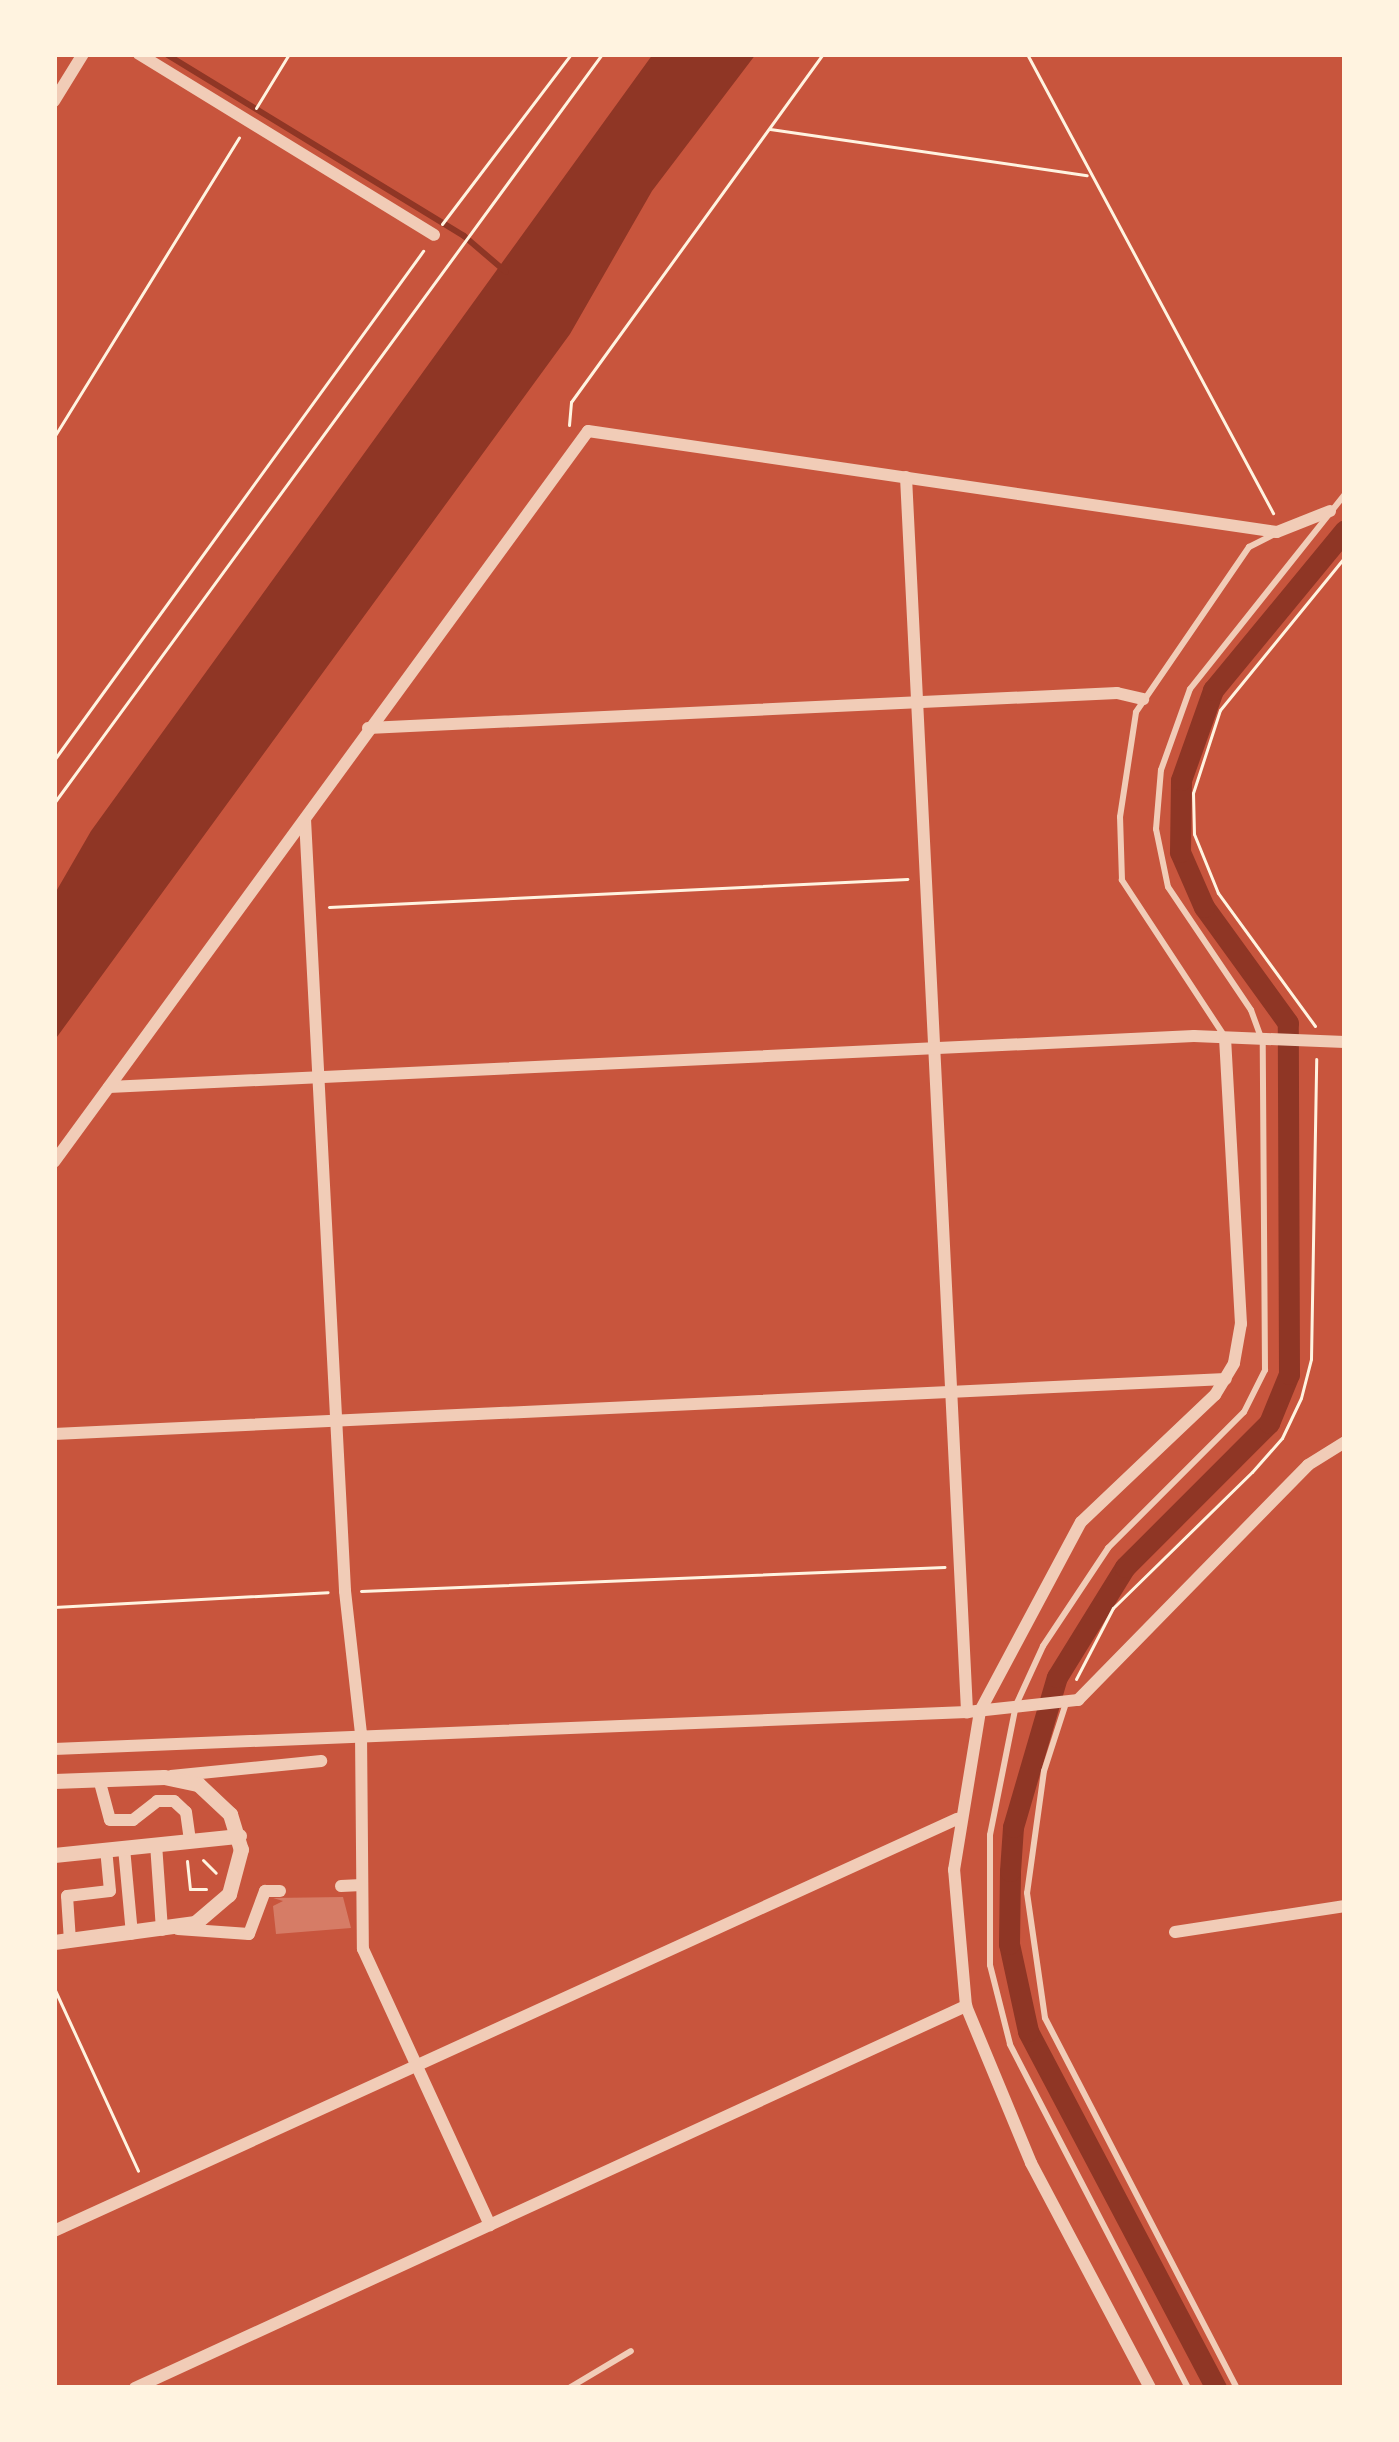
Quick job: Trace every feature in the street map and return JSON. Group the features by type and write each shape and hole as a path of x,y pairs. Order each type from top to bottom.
{"street":[{"path":"54,101 83,54"},
{"path":"140,54 436,233"},
{"path":"54,1162 588,431 643,435 1280,531 1330,511"},
{"path":"906,477 960,1566 974,1711 957,1820 955,1918 966,2006 1031,2163 1150,2388"},
{"path":"368,728 1117,693 1143,699"},
{"path":"304,819 322,1079 345,1592 362,1733 363,1949 490,2225"},
{"path":"974,1711 1081,1522 1226,1379 1240,1324 1225,1038"},
{"path":"109,1087 1225,1038 1345,1042"},
{"path":"54,1434 1226,1379"},
{"path":"54,1749 974,1711 1064,1703 1084,1698 1168,1601 1308,1465 1345,1442"},
{"path":"54,1781 164,1778 321,1761"},
{"path":"164,1778 216,1797 239,1836 238,1877 229,1894 169,1930"},
{"path":"99,1780 110,1820 133,1820 157,1802 174,1801 186,1812 188,1841"},
{"path":"54,2230 957,1820"},
{"path":"54,1855 239,1836"},
{"path":"156,1844 169,1930"},
{"path":"115,1849 110,1892 67,1896 62,1941 169,1930 249,1934 265,1891 280,1891"},
{"path":"115,1849 135,1891 132,1934"},
{"path":"340,1886 362,1885"},
{"path":"1175,1932 1345,1906"},
{"path":"135,2388 966,2006"}],"lane":[{"path":"1188,2388 1026,2079 990,1965 989,1835 1020,1705 1043,1646 1108,1548 1244,1412 1265,1370 1268,1043 1168,887 1156,829 1161,770 1190,689 1345,494"},
{"path":"1225,1038 1122,880 1120,818 1143,699 1249,547 1280,531"},
{"path":"1064,1703 1044,1771 1027,1893 1045,2018 1237,2388"},
{"path":"569,2388 631,2351"}],"path":[{"path":"54,436 290,54"},
{"path":"448,216 571,54"},
{"path":"54,803 602,54"},
{"path":"576,444 566,418 571,402 823,54"},
{"path":"1027,54 1280,531"},
{"path":"769,129 1089,175"},
{"path":"54,760 436,233"},
{"path":"1312,1018 1218,893 1194,834 1193,793 1220,710 1345,557"},
{"path":"310,908 926,878"},
{"path":"54,1607 960,1566"},
{"path":"187,1861 211,1862 215,1882 190,1889 187,1861 188,1841"},
{"path":"54,1988 145,2188"}],"shaded area":[{"path":"653,54 756,54 652,191 570,334 54,1041 54,895 91,831"}],"building":[{"path":"343,1897 351,1928 276,1934 273,1906 283,1901 273,1898"}],"waterway":[{"path":"166,54 464,236 506,272"},
{"path":"1216,2388 1028,2031 1009,1944 1013,1827 1057,1677 1125,1567 1269,1423 1289,1374 1288,1023 1204,907 1180,852 1181,780 1213,690 1345,530"}]}
